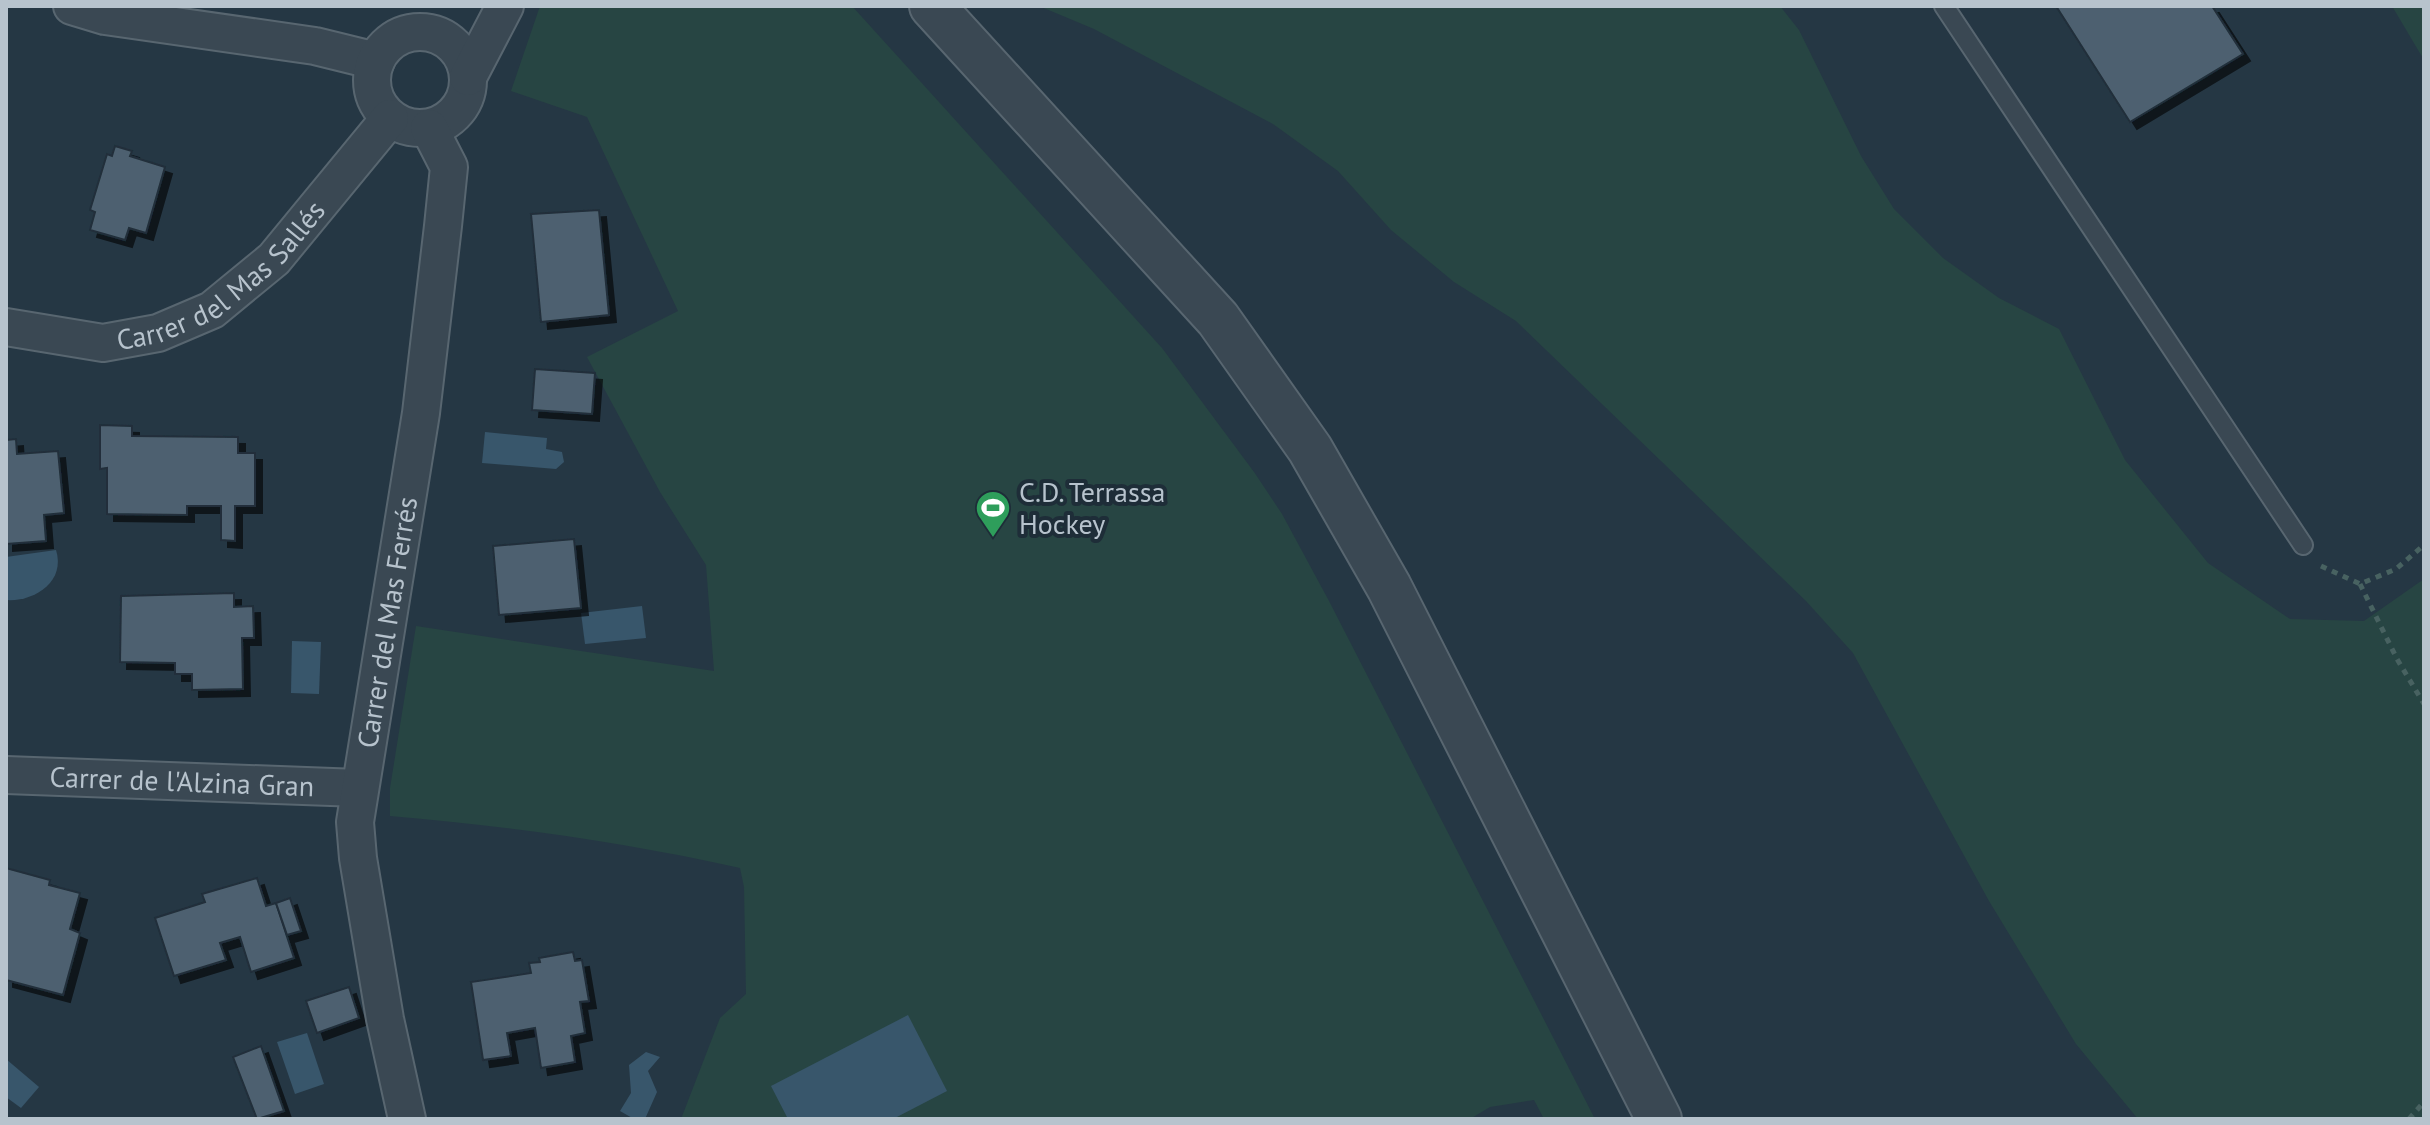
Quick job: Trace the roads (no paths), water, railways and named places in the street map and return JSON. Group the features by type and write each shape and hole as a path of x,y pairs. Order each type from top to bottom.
{"street":[{"path":"72,6 105,16 315,46 376,61"},
{"path":"410,33 436,34 452,44 464,60 468,77 467,93 459,109 446,121 429,128 408,127 390,118 377,103 372,85 373,67 380,53 395,39 410,33 446,6"},
{"path":"468,77 505,6"},
{"path":"932,6 1218,319 1310,449 1389,587 1659,1119"},
{"name":"Carrer del Mas Sallés","path":"6,327 103,343 158,333 212,310 274,259 390,118"},
{"name":"Carrer del Mas Ferrés","path":"407,1119 385,1019 358,858 355,822 421,413 443,226 449,167 429,128"},
{"name":"Carrer de l'Alzina Gran","path":"6,775 359,788"}],"lane":[{"path":"1944,6 2303,545"}],"water":[{"path":"485,432 547,438 546,449 562,452 564,462 556,469 482,463"},
{"path":"56,550 56,572 45,588 27,598 6,600 6,557"},
{"path":"642,606 646,638 585,644 581,613"},
{"path":"292,641 321,642 319,694 291,693"},
{"path":"908,1015 947,1091 893,1119 788,1119 771,1086"},
{"path":"307,1033 324,1084 295,1094 277,1042"},
{"path":"646,1052 660,1057 648,1071 657,1092 645,1119 634,1119 620,1111 631,1093 629,1065"},
{"path":"6,1059 39,1087 21,1108 6,1097"}],"place":[{"name":"C.D. Terrassa Hockey","path":"993,539"}]}
